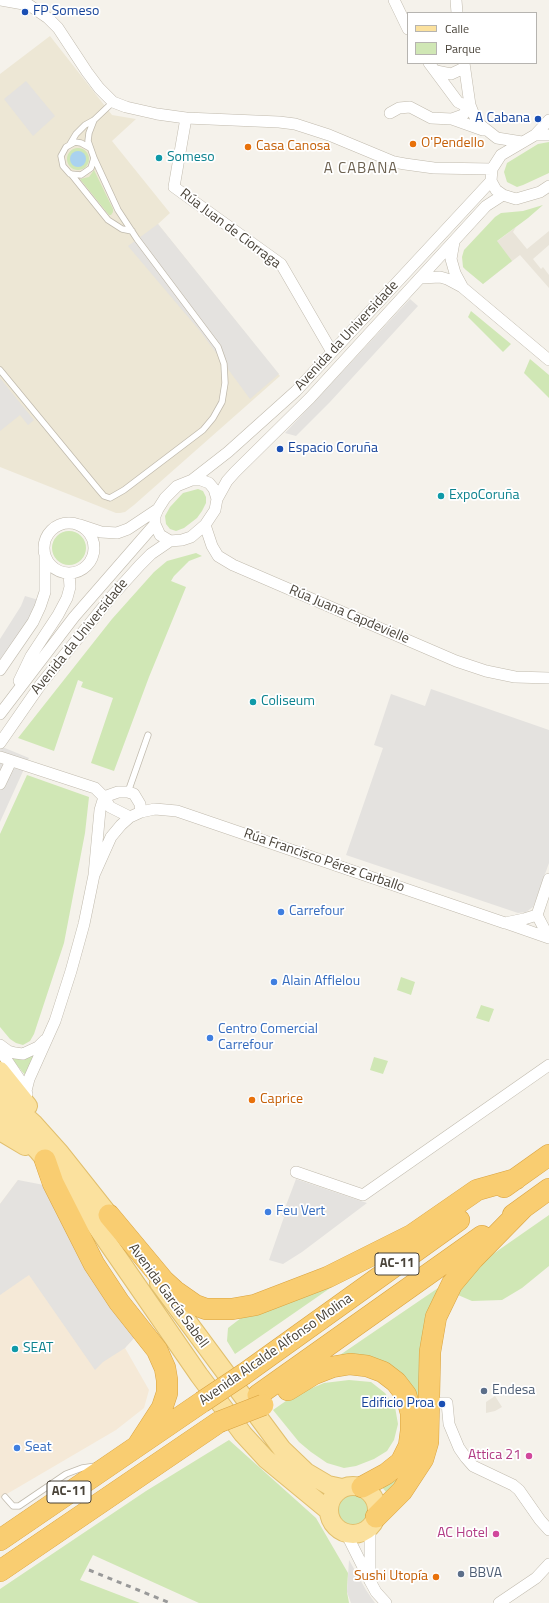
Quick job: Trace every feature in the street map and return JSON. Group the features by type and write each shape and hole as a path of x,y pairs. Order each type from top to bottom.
{"highway":[{"path":"48,1154 53,1183 94,1264 119,1302 156,1350 164,1368 167,1380 162,1408 138,1445"},
{"name":"Avenida Alcalde Alfonso Molina","path":"0,1540 244,1374 549,1155"},
{"path":"109,1215 164,1281 175,1291 195,1305 206,1309 232,1309 260,1304 328,1277 412,1235 477,1190 516,1179"},
{"name":"Avenida Alcalde Alfonso Molina","path":"0,1571 219,1422 260,1400 549,1189"},
{"path":"373,1522 402,1491 414,1475 423,1459 428,1442 430,1352 436,1317 452,1284 473,1259 524,1207"},
{"path":"260,1400 314,1374 332,1367 350,1364 367,1366 383,1372 396,1382 406,1396 411,1413 409,1446 401,1462 386,1474 352,1488"}],"main road":[{"path":"0,1071 32,1110 48,1154"},
{"name":"Avenida García Sabell","path":"0,1093 34,1124 48,1154 74,1194 199,1375 243,1434 266,1459 329,1511"},
{"name":"Avenida García Sabell","path":"0,1112 48,1154 109,1215 282,1449 306,1472 328,1485 352,1488"},
{"path":"0,1131 23,1145 48,1154"},
{"path":"265,1428 301,1459 322,1473 341,1480 357,1481 374,1476 401,1462"},
{"path":"352,1488 368,1491 373,1496 376,1503 373,1522 358,1533 346,1533 339,1530 334,1525 329,1511 330,1503 333,1496 352,1488"}],"street":[{"path":"0,0 28,3 48,18 58,28 87,72 107,97 113,102 140,111 186,118 272,121 296,124 329,135 394,162 405,164 434,168 492,169"},
{"path":"394,0 407,27"},
{"path":"456,0 457,12"},
{"path":"432,67 451,74 464,66 470,105 474,115 478,123 494,136 500,146 501,155"},
{"path":"432,67 458,102 470,105"},
{"path":"452,119 463,115 470,105"},
{"path":"390,113 399,108 410,107 431,118 452,119 473,126 494,136 522,142"},
{"name":"Rúa Juan de Ciorraga","path":"186,118 174,187 281,264 332,352"},
{"path":"546,192 516,199 503,195 496,190 491,181 492,169 501,155 535,135 549,120"},
{"path":"535,135 549,135"},
{"name":"Avenida da Universidade","path":"192,480 228,452 296,391 491,181"},
{"name":"Avenida da Universidade","path":"217,499 227,481 235,472 310,398 486,206 503,195"},
{"path":"454,242 451,259 455,273 462,287"},
{"path":"421,278 440,277 462,287 549,360"},
{"path":"192,480 201,480 209,483 214,489 217,499 215,510 205,526 191,536 182,540 170,541 160,534 155,524 155,516 158,509 171,491 177,486 192,480"},
{"path":"0,670 33,622 45,592 44,548 45,539 49,532 56,526 64,523 72,523 102,532 117,533 128,529 158,509"},
{"name":"Avenida da Universidade","path":"0,714 74,617 155,524"},
{"path":"45,556 54,568 65,572 77,572 85,568 94,554 94,545 92,537 87,530 80,525"},
{"name":"Rúa Juana Capdevielle","path":"205,526 212,546 218,556 233,565 456,660 486,671 549,682"},
{"name":"Avenida da Universidade","path":"0,743 41,684 112,596 140,564 151,554 170,541"},
{"path":"45,592 65,572"},
{"name":"Avenida da Universidade","path":"8,704 31,656 58,615 67,598 70,587 65,572"},
{"name":"Rúa Juana Capdevielle","path":"515,677 549,678"},
{"path":"0,784 5,759 95,788 104,797 110,807 130,817"},
{"path":"104,797 111,794 128,792 134,794 138,798 141,812"},
{"name":"Rúa Francisco Pérez Carballo","path":"26,1091 29,1079 50,1033 71,971 94,875 100,810 104,797"},
{"name":"Rúa Francisco Pérez Carballo","path":"94,875 111,837 121,825 130,817 141,812 155,809 177,811 549,938 537,915"},
{"path":"505,923 537,915 549,879"},
{"path":"0,1045 15,1054 22,1054 38,1047 50,1033"},
{"path":"0,1050 26,1091 32,1110"},
{"path":"296,1172 363,1195 549,1065"},
{"path":"441,1403 447,1403 449,1424 459,1448 466,1458 478,1469 513,1485 519,1490 549,1530"},
{"path":"370,1581 373,1522"},
{"path":"346,1533 376,1592 386,1603"},
{"path":"499,1603 536,1578 549,1564"},
{"path":"536,1578 549,1574"}],"lane":[{"path":"113,102 94,120 84,125 66,147 61,156 63,166 108,220 122,229 132,231"},
{"path":"0,370 104,496 110,498 124,490 202,430 222,402 225,383 224,364 218,347 118,210 94,158 88,141 88,133 94,120"},
{"path":"70,144 81,143 90,148"},
{"path":"70,174 76,175 86,172 93,163 94,158"},
{"path":"128,792 148,735"},
{"path":"5,1496 13,1506 19,1506 66,1474 82,1468 93,1466 104,1468"}],"shaded area":[{"path":"50,36 112,115 136,119 112,141 170,213 158,224 280,376 134,505 125,512 120,513 116,513 0,467 0,74"},
{"path":"26,81 55,116 33,136 4,99"},
{"path":"158,224 279,374 250,399 200,331 128,246"},
{"path":"516,227 513,232 527,249 549,231 549,245 533,259 541,269 543,267 549,275 549,288 520,255 483,284 463,267"},
{"path":"410,299 418,306 330,402 296,436 285,433"},
{"path":"0,378 34,420 28,425 20,415 0,431"},
{"path":"25,596 42,601 0,670 0,639 21,606"},
{"path":"431,689 549,730 549,863 533,907 526,912 518,913 346,855 383,748 374,745 391,694 425,706"},
{"path":"0,746 29,758 0,822"},
{"path":"296,1179 367,1203 302,1252 283,1264 269,1260 284,1217 282,1216"},
{"path":"18,1180 135,1337 125,1348 149,1390 144,1408 116,1430 0,1498 0,1204"},
{"path":"18,1180 44,1185 135,1337 125,1348 103,1362 95,1370 29,1275 0,1295 0,1204"},
{"path":"495,1396 502,1407 495,1411 486,1413 486,1402"},
{"path":"349,1560 375,1603 351,1603 347,1592"}],"green space":[{"path":"549,142 549,173 517,187 507,182 504,172 507,163 538,144"},
{"path":"78,148 86,151 89,159 86,167 78,170 70,167 67,159 70,151"},
{"path":"94,170 113,209 111,215 109,215 80,179 89,177"},
{"path":"543,205 497,241 512,261 483,284 463,267 462,257 464,250 495,217 501,213 523,211"},
{"path":"471,311 511,344 503,352 468,317"},
{"path":"530,359 549,375 549,398 524,373"},
{"path":"198,489 203,491 206,497 206,503 202,511 197,518 184,528 176,531 170,529 166,524 165,516 170,507 183,493"},
{"path":"69,531 81,536 86,548 81,560 69,565 57,560 52,548 57,536"},
{"path":"196,553 202,556 189,561 171,581 186,587 149,677 114,771 91,763 113,698 81,687 83,682 78,680 54,751 18,738 112,619 154,572 167,561"},
{"path":"27,775 89,797 85,833 64,943 34,1034 30,1041 23,1045 10,1039 0,1027 0,834"},
{"path":"401,977 415,982 411,995 397,990"},
{"path":"481,1005 494,1009 489,1022 476,1018"},
{"path":"38,1053 25,1075 11,1058 22,1059"},
{"path":"374,1057 388,1061 383,1074 370,1070"},
{"path":"549,1215 549,1266 522,1288 502,1300 472,1301 458,1295 471,1273 493,1254"},
{"path":"349,1275 235,1354 227,1341 228,1328 241,1318"},
{"path":"441,1286 405,1472 386,1492 380,1485 400,1469 414,1395 337,1357"},
{"path":"349,1380 371,1382 385,1393 395,1407 398,1424 394,1440 387,1451 374,1459 356,1466 344,1468 327,1463 311,1452 299,1442 273,1410 293,1396 324,1383"},
{"path":"229,1440 316,1518 348,1573 347,1592 349,1603 199,1603 93,1555 80,1580 140,1603 0,1603 0,1589 146,1491"},
{"path":"353,1495 359,1496 367,1504 367,1516 359,1524 353,1525 347,1524 339,1516 338,1510 339,1504 347,1496"}],"water":[{"path":"75,151 81,151 86,156 84,165 81,167 75,167 70,162 70,156"}],"railway":[{"path":"89,1570 170,1603"}],"place":[{"name":"FP Someso","path":"25,12"},
{"name":"A Cabana","path":"538,119"},
{"name":"O'Pendello","path":"413,144"},
{"name":"Casa Canosa","path":"248,147"},
{"name":"Someso","path":"159,158"},
{"name":"Espacio Coruña","path":"280,449"},
{"name":"ExpoCoruña","path":"441,496"},
{"name":"Coliseum","path":"253,702"},
{"name":"Carrefour","path":"281,912"},
{"name":"Alain Afflelou","path":"274,982"},
{"name":"Centro Comercial Carrefour","path":"210,1038"},
{"name":"Caprice","path":"252,1100"},
{"name":"Feu Vert","path":"268,1212"},
{"name":"SEAT","path":"15,1349"},
{"name":"Endesa","path":"484,1391"},
{"name":"Edificio Proa","path":"442,1404"},
{"name":"Seat","path":"17,1448"},
{"name":"Attica 21","path":"529,1456"},
{"name":"AC Hotel","path":"496,1534"},
{"name":"BBVA","path":"461,1574"},
{"name":"Sushi Utopía","path":"436,1577"}],"district":[{"name":"A CABANA","path":"361,169"}]}
